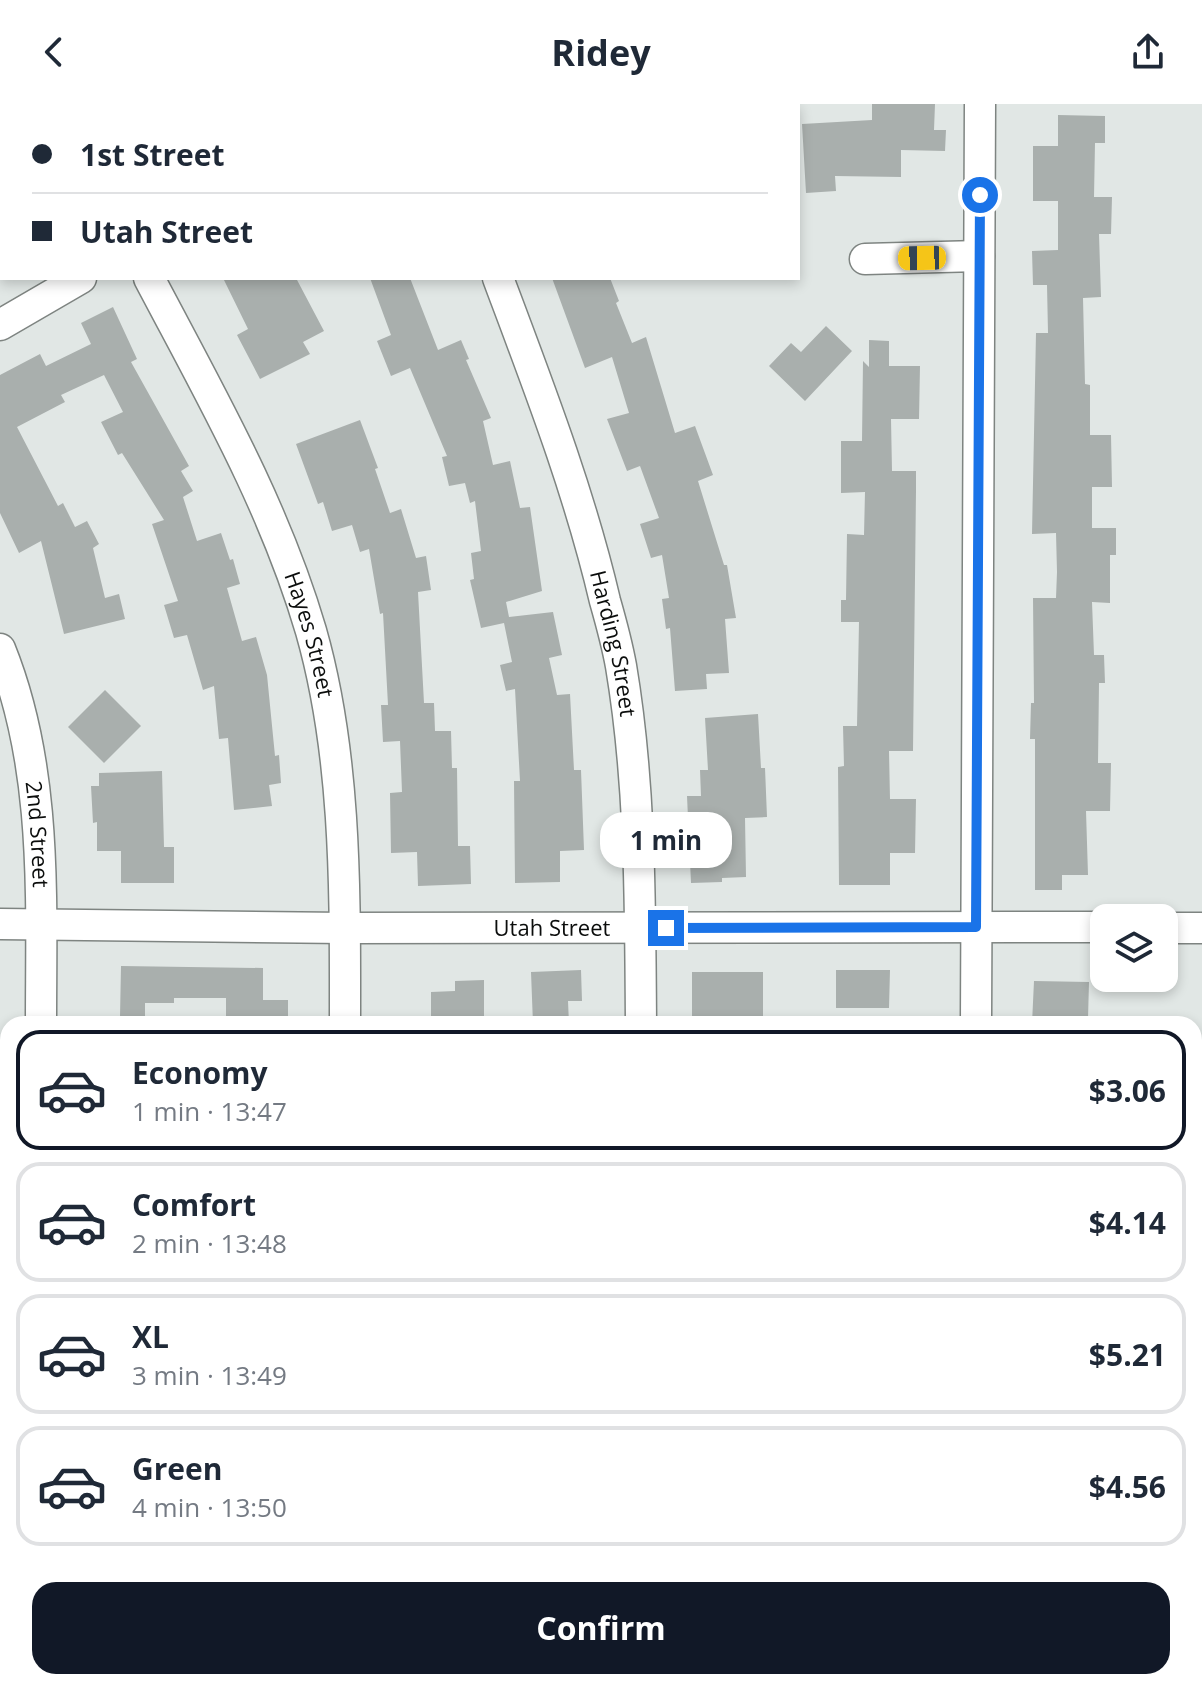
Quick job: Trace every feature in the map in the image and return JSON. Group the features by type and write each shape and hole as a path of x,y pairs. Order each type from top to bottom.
{"street":[{"path":"976,1016 980,104"},
{"path":"865,259 979,256"},
{"path":"0,325 78,280"},
{"name":"Hayes Street","path":"150,280 249,468 281,543 311,633 338,783 345,928 345,1016"},
{"name":"Harding Street","path":"499,280 591,540 621,664 633,760 641,879 641,1016"},
{"name":"2nd Street","path":"0,649 29,745 40,841 41,1016"},
{"name":"Utah Street","path":"0,924 345,928 1090,927"},
{"path":"1178,928 1202,928"}],"building":[{"path":"872,104 935,104 934,130 946,130 945,151 901,150 901,177 835,176 836,191 806,193 802,124 872,120"},
{"path":"1058,115 1105,116 1105,143 1095,143 1094,197 1112,197 1111,234 1099,234 1101,297 1083,298 1085,384 1090,385 1090,435 1111,435 1112,487 1092,487 1092,528 1116,528 1116,555 1110,555 1110,603 1092,602 1094,655 1104,655 1105,683 1099,683 1098,763 1111,763 1110,811 1086,811 1088,875 1062,875 1062,890 1035,890 1035,739 1030,739 1031,703 1034,703 1033,598 1056,598 1057,572 1056,533 1032,534 1036,333 1048,333 1047,285 1033,285 1032,251 1058,250 1058,201 1033,201 1033,146 1058,146"},
{"path":"224,280 297,280 324,331 303,342 310,354 260,379 237,335 248,329"},
{"path":"371,280 411,280 438,350 461,340 469,359 466,360 491,418 483,421 493,465 510,461 520,508 530,507 542,591 506,602 509,617 553,612 562,655 549,658 557,695 570,694 574,770 581,770 584,850 560,851 560,882 515,883 514,781 520,781 515,689 506,691 500,665 512,662 504,623 481,628 470,580 474,579 471,553 481,551 475,501 470,503 465,483 449,486 442,457 447,456 410,368 391,376 377,341 391,335"},
{"path":"553,280 611,280 632,343 646,337 675,433 695,426 713,475 698,481 724,565 727,565 736,618 725,619 729,673 706,674 707,689 675,691 670,628 666,629 662,599 669,598 662,555 651,558 640,524 659,518 640,466 627,471 607,419 629,413 612,357 585,368"},
{"path":"113,307 137,359 131,362 189,466 181,471 193,491 183,497 197,541 221,533 230,560 233,559 240,584 227,588 242,641 256,637 267,675 275,756 279,755 281,783 269,785 272,806 234,810 228,738 219,739 214,686 203,690 187,635 174,638 164,605 178,601 152,524 164,520 122,453 118,455 101,422 123,412 104,375 61,395 65,402 17,427 58,506 63,503 75,527 87,521 99,544 93,548 105,598 119,594 125,619 64,634 41,541 19,553 0,513 0,375 40,354 46,366 91,344 81,323"},
{"path":"826,326 852,351 805,401 769,366 791,343 801,352"},
{"path":"869,340 889,341 889,366 920,366 919,419 891,419 892,471 916,471 913,751 889,751 890,799 916,799 915,853 890,853 890,885 839,885 838,767 844,766 843,726 857,726 859,622 841,622 841,600 846,600 847,534 864,535 865,492 841,493 841,441 862,441 863,361 869,367"},
{"path":"360,420 390,513 401,509 416,558 426,556 431,590 418,592 424,703 434,703 435,731 451,731 452,768 457,768 458,846 470,846 471,884 418,886 417,852 391,853 390,793 402,792 400,741 383,742 381,705 388,705 383,613 380,614 369,549 360,552 352,525 332,531 323,502 318,504 296,444"},
{"path":"105,690 141,726 104,763 68,727"},
{"path":"758,714 767,817 745,818 746,877 691,883 687,796 701,796 700,770 708,770 705,718"},
{"path":"162,771 164,847 174,847 174,883 121,883 121,851 97,851 97,822 93,823 91,786 99,786 99,773"},
{"path":"121,966 263,968 263,1000 288,1000 288,1016 226,1016 226,998 174,998 174,1003 145,1003 145,1016 120,1016"},
{"path":"581,970 582,1001 568,1001 569,1016 533,1016 531,972"},
{"path":"836,970 890,970 889,1008 836,1008"},
{"path":"692,972 763,972 763,1016 692,1016"},
{"path":"484,980 484,1016 431,1016 431,992 455,991 455,981"},
{"path":"1034,981 1089,982 1088,1016 1032,1016"}],"route":[{"path":"666,928 976,927 980,195"}]}
